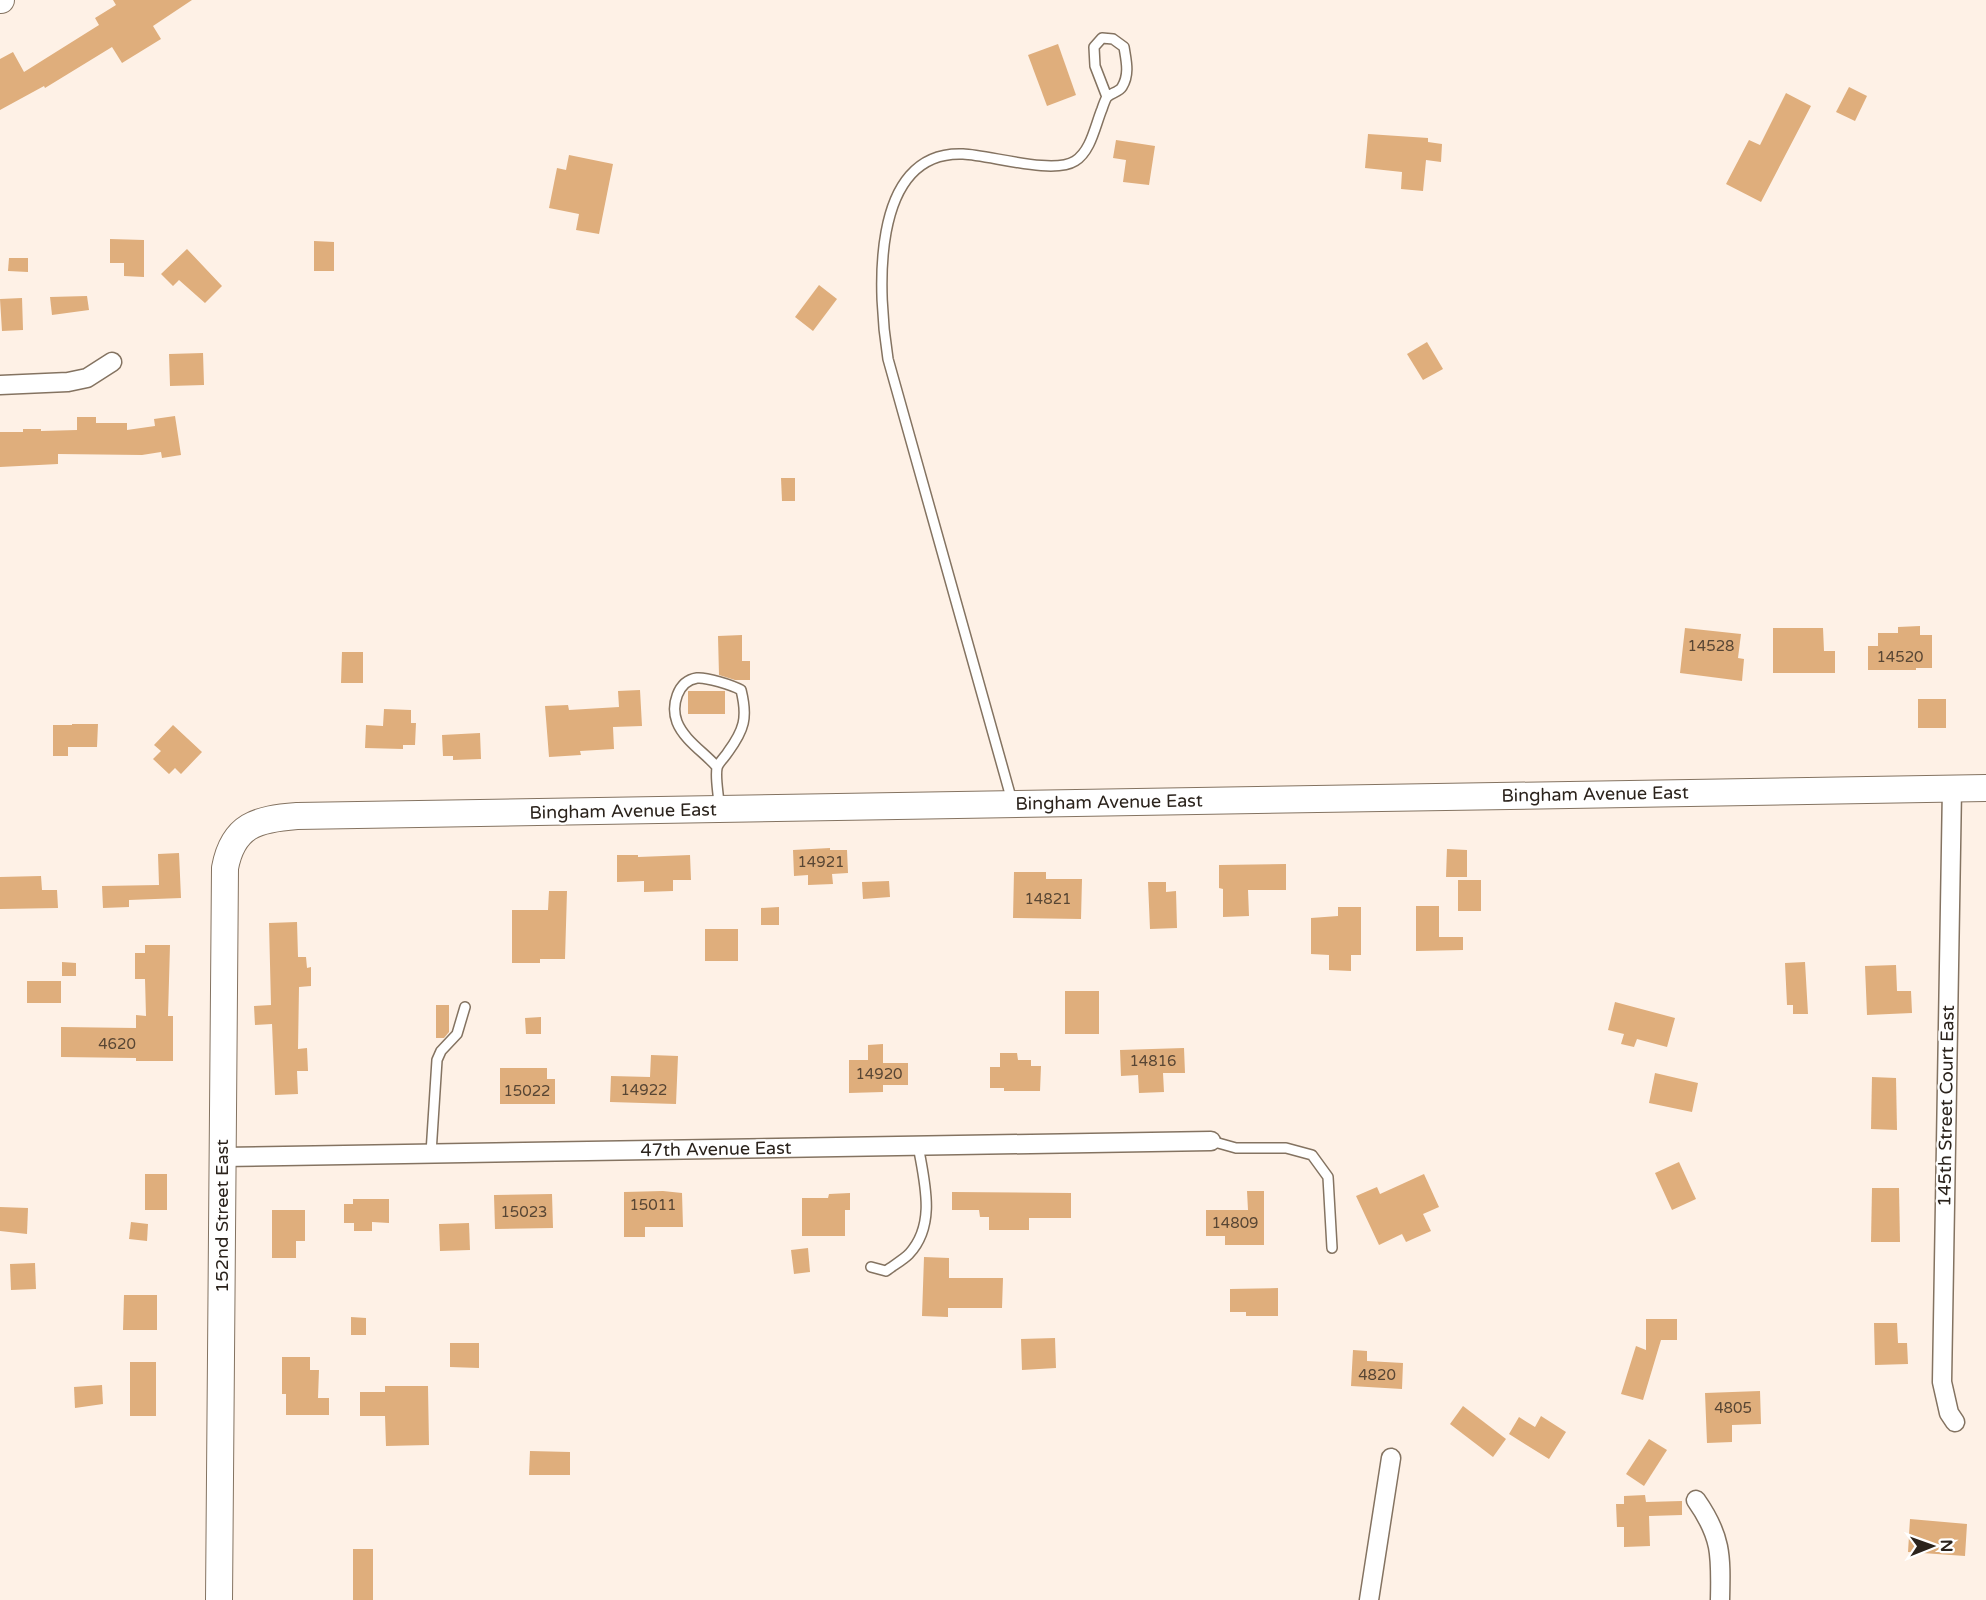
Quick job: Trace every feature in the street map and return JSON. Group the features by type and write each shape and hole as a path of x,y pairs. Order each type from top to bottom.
{"street":[{"path":"0,385 87,378 112,362"},
{"name":"145th Street Court East","path":"1952,788 1942,1382 1949,1413 1955,1422"},
{"name":"Bingham Avenue East","path":"238,835 245,828 263,820 297,816 1986,788"},
{"name":"152nd Street East","path":"219,1600 225,868 228,851 238,835"},
{"name":"47th Avenue East","path":"222,1156 1210,1141"},
{"path":"1369,1600 1391,1458"},
{"path":"1696,1500 1705,1512 1717,1538 1721,1555 1720,1600"}],"lane":[{"path":"1013,804 888,359 882,321 883,250 893,204 911,174 926,161 945,154 964,154 1044,166 1074,162 1085,152 1107,98 1122,88 1128,69 1124,47 1113,39 1102,38 1094,47 1095,66 1107,98"},
{"path":"717,767 736,741 746,719 741,690 705,678 696,678 689,680 678,691 674,704 676,720 681,730 717,767 720,809"},
{"path":"431,1153 437,1060 441,1051 457,1034 465,1007"},
{"path":"1210,1141 1236,1148 1287,1148 1311,1155 1328,1177 1332,1248"},
{"path":"871,1267 886,1271 909,1254 921,1235 927,1212 918,1145"}],"building":[{"path":"113,0 192,0 153,26 161,39 122,63 112,47 45,88 44,86 0,110 0,59 13,52 24,72 99,25 95,18 116,5"},
{"path":"1058,44 1076,95 1047,106 1028,55"},
{"path":"1849,87 1867,96 1855,121 1836,112"},
{"path":"1786,93 1811,106 1761,202 1726,184 1749,140 1760,145"},
{"path":"1368,134 1428,138 1428,142 1442,144 1441,162 1426,160 1423,191 1401,189 1402,172 1365,168"},
{"path":"1116,140 1155,146 1149,185 1123,182 1126,160 1113,158"},
{"path":"569,155 613,164 599,234 576,230 579,214 549,208 557,168 566,170"},
{"path":"110,239 144,240 144,277 124,276 124,263 110,263"},
{"path":"314,241 334,242 334,271 314,271"},
{"path":"187,249 222,286 205,303 179,280 173,286 161,274"},
{"path":"9,258 28,258 28,272 8,271"},
{"path":"819,285 837,299 813,331 795,317"},
{"path":"87,296 89,310 52,315 50,297"},
{"path":"22,298 23,330 2,331 0,299"},
{"path":"1427,342 1443,369 1423,380 1407,354"},
{"path":"203,353 204,385 170,386 169,354"},
{"path":"175,416 181,455 162,458 161,452 142,455 58,454 58,464 0,467 0,432 23,432 23,429 77,430 77,417 96,417 96,423 127,423 127,430 155,426 154,419"},
{"path":"781,478 795,478 795,501 782,501"},
{"path":"1920,626 1920,635 1932,635 1932,668 1868,670 1868,646 1878,646 1878,633 1898,633 1898,627"},
{"path":"1685,628 1741,634 1738,658 1744,659 1742,681 1680,673"},
{"path":"1773,628 1823,628 1824,651 1835,651 1835,673 1773,673"},
{"path":"742,635 742,661 750,661 750,680 735,680 719,675 718,636"},
{"path":"342,652 363,652 363,683 341,683"},
{"path":"640,690 642,726 613,727 614,749 580,751 581,755 549,757 545,706 568,705 569,710 619,707 618,691"},
{"path":"688,691 725,691 725,714 688,714"},
{"path":"1918,699 1946,699 1946,728 1918,728"},
{"path":"384,709 411,710 411,723 416,723 415,745 403,745 403,749 365,748 366,725 383,726"},
{"path":"98,724 97,747 68,747 68,756 53,756 53,725"},
{"path":"173,725 202,752 181,774 175,768 169,774 153,759 161,751 154,745"},
{"path":"480,733 481,759 453,760 453,756 443,756 442,735"},
{"path":"830,848 830,850 847,850 848,873 832,874 833,884 808,885 808,875 794,876 793,850"},
{"path":"1447,849 1467,850 1467,877 1446,877"},
{"path":"179,853 181,898 129,900 129,907 103,908 102,886 159,885 158,854"},
{"path":"617,855 638,855 638,857 690,855 691,880 673,880 673,891 644,892 644,881 617,882"},
{"path":"1286,864 1286,890 1248,890 1249,916 1223,917 1223,889 1219,888 1219,865"},
{"path":"1014,872 1046,872 1046,879 1082,879 1081,919 1013,918"},
{"path":"41,876 42,890 57,890 58,908 0,909 0,877"},
{"path":"1458,880 1481,880 1481,911 1458,911"},
{"path":"889,881 890,897 863,899 862,882"},
{"path":"1148,882 1166,882 1166,892 1176,891 1177,928 1150,929"},
{"path":"549,891 567,891 565,959 540,959 540,963 512,963 512,910 548,910"},
{"path":"1416,906 1439,906 1439,937 1463,937 1463,950 1416,951"},
{"path":"779,907 779,925 761,925 761,908"},
{"path":"1338,907 1361,907 1361,955 1351,955 1351,971 1329,970 1329,955 1311,954 1311,918 1338,916"},
{"path":"297,922 298,957 306,957 307,968 311,967 311,986 299,987 298,1049 307,1048 308,1071 297,1071 298,1094 275,1095 272,1024 255,1025 254,1006 271,1005 269,923"},
{"path":"705,929 738,929 738,961 705,961"},
{"path":"145,945 170,945 168,1016 173,1016 173,1061 61,1057 61,1027 136,1028 136,1015 146,1016 145,979 135,979 135,953 145,953"},
{"path":"62,962 76,963 76,976 62,976"},
{"path":"1805,962 1808,1014 1793,1014 1793,1005 1787,1005 1785,963"},
{"path":"1896,965 1897,991 1911,991 1912,1013 1867,1015 1865,966"},
{"path":"27,981 61,981 61,1003 27,1003"},
{"path":"1065,991 1099,991 1099,1034 1065,1034"},
{"path":"1615,1002 1675,1018 1667,1047 1637,1039 1634,1047 1621,1044 1624,1034 1608,1030"},
{"path":"436,1005 449,1005 449,1032 444,1038 436,1038"},
{"path":"541,1017 541,1034 526,1034 525,1018"},
{"path":"883,1044 883,1063 908,1063 908,1085 883,1085 883,1092 849,1093 849,1060 868,1060 868,1045"},
{"path":"1184,1048 1185,1073 1163,1073 1164,1092 1139,1093 1138,1075 1121,1076 1120,1050"},
{"path":"1000,1053 1017,1053 1018,1060 1031,1060 1031,1066 1041,1066 1040,1091 1004,1091 1004,1088 990,1088 990,1067 1000,1067"},
{"path":"651,1055 678,1056 676,1104 610,1102 611,1076 650,1077"},
{"path":"500,1068 547,1068 547,1079 555,1079 555,1104 500,1104"},
{"path":"1655,1073 1698,1083 1692,1112 1649,1103"},
{"path":"1872,1077 1896,1078 1897,1130 1871,1129"},
{"path":"1679,1162 1696,1199 1672,1210 1655,1173"},
{"path":"145,1174 167,1174 167,1210 145,1210"},
{"path":"1424,1174 1439,1207 1423,1214 1431,1231 1406,1242 1402,1234 1379,1245 1356,1196 1377,1187 1380,1194"},
{"path":"1872,1188 1899,1188 1900,1242 1871,1242"},
{"path":"1247,1191 1264,1191 1264,1245 1225,1245 1225,1236 1206,1236 1206,1210 1248,1210"},
{"path":"624,1192 682,1193 683,1227 645,1227 645,1237 624,1237"},
{"path":"952,1192 1071,1193 1071,1218 1029,1218 1029,1230 989,1230 989,1217 980,1217 979,1210 952,1210"},
{"path":"850,1193 850,1210 845,1210 845,1236 802,1236 802,1198 828,1198 829,1194"},
{"path":"552,1194 553,1228 495,1229 494,1195"},
{"path":"353,1199 389,1199 389,1223 372,1222 372,1231 354,1231 354,1223 344,1223 344,1204 353,1204"},
{"path":"0,1207 28,1208 27,1234 0,1231"},
{"path":"272,1210 305,1210 305,1241 296,1241 296,1258 272,1258"},
{"path":"131,1222 148,1224 147,1241 129,1239"},
{"path":"469,1223 470,1250 440,1251 439,1224"},
{"path":"808,1248 810,1272 794,1274 791,1250"},
{"path":"924,1257 949,1258 949,1278 1003,1278 1002,1308 948,1308 948,1317 922,1316"},
{"path":"35,1263 36,1289 11,1290 10,1264"},
{"path":"1278,1288 1278,1316 1246,1316 1246,1312 1230,1312 1230,1289"},
{"path":"124,1295 157,1295 157,1330 123,1330"},
{"path":"351,1317 366,1318 366,1335 351,1335"},
{"path":"1646,1319 1677,1319 1677,1340 1661,1340 1643,1400 1621,1394 1636,1346 1646,1350"},
{"path":"1874,1323 1897,1323 1898,1343 1907,1343 1908,1364 1875,1365"},
{"path":"1055,1338 1056,1368 1022,1370 1021,1339"},
{"path":"450,1343 479,1343 479,1368 450,1367"},
{"path":"1353,1350 1367,1351 1367,1361 1403,1363 1402,1389 1351,1386"},
{"path":"282,1357 310,1357 310,1370 319,1370 318,1398 329,1398 329,1415 286,1415 286,1394 282,1394"},
{"path":"130,1362 156,1362 156,1416 130,1416"},
{"path":"102,1385 103,1404 75,1408 74,1387"},
{"path":"385,1386 428,1386 429,1445 386,1446 385,1416 360,1416 360,1392 385,1392"},
{"path":"1760,1391 1761,1424 1732,1425 1732,1442 1707,1443 1705,1393"},
{"path":"1463,1406 1506,1439 1493,1457 1450,1424"},
{"path":"1541,1416 1566,1432 1549,1459 1509,1434 1519,1417 1535,1427"},
{"path":"1649,1439 1667,1450 1644,1486 1626,1474"},
{"path":"530,1451 570,1452 570,1475 529,1475"},
{"path":"1645,1495 1646,1502 1682,1501 1682,1515 1649,1516 1650,1546 1624,1547 1624,1527 1617,1527 1616,1504 1624,1504 1624,1496"},
{"path":"1910,1519 1967,1524 1965,1556 1908,1552"},
{"path":"353,1549 373,1549 373,1600 353,1600"}]}
